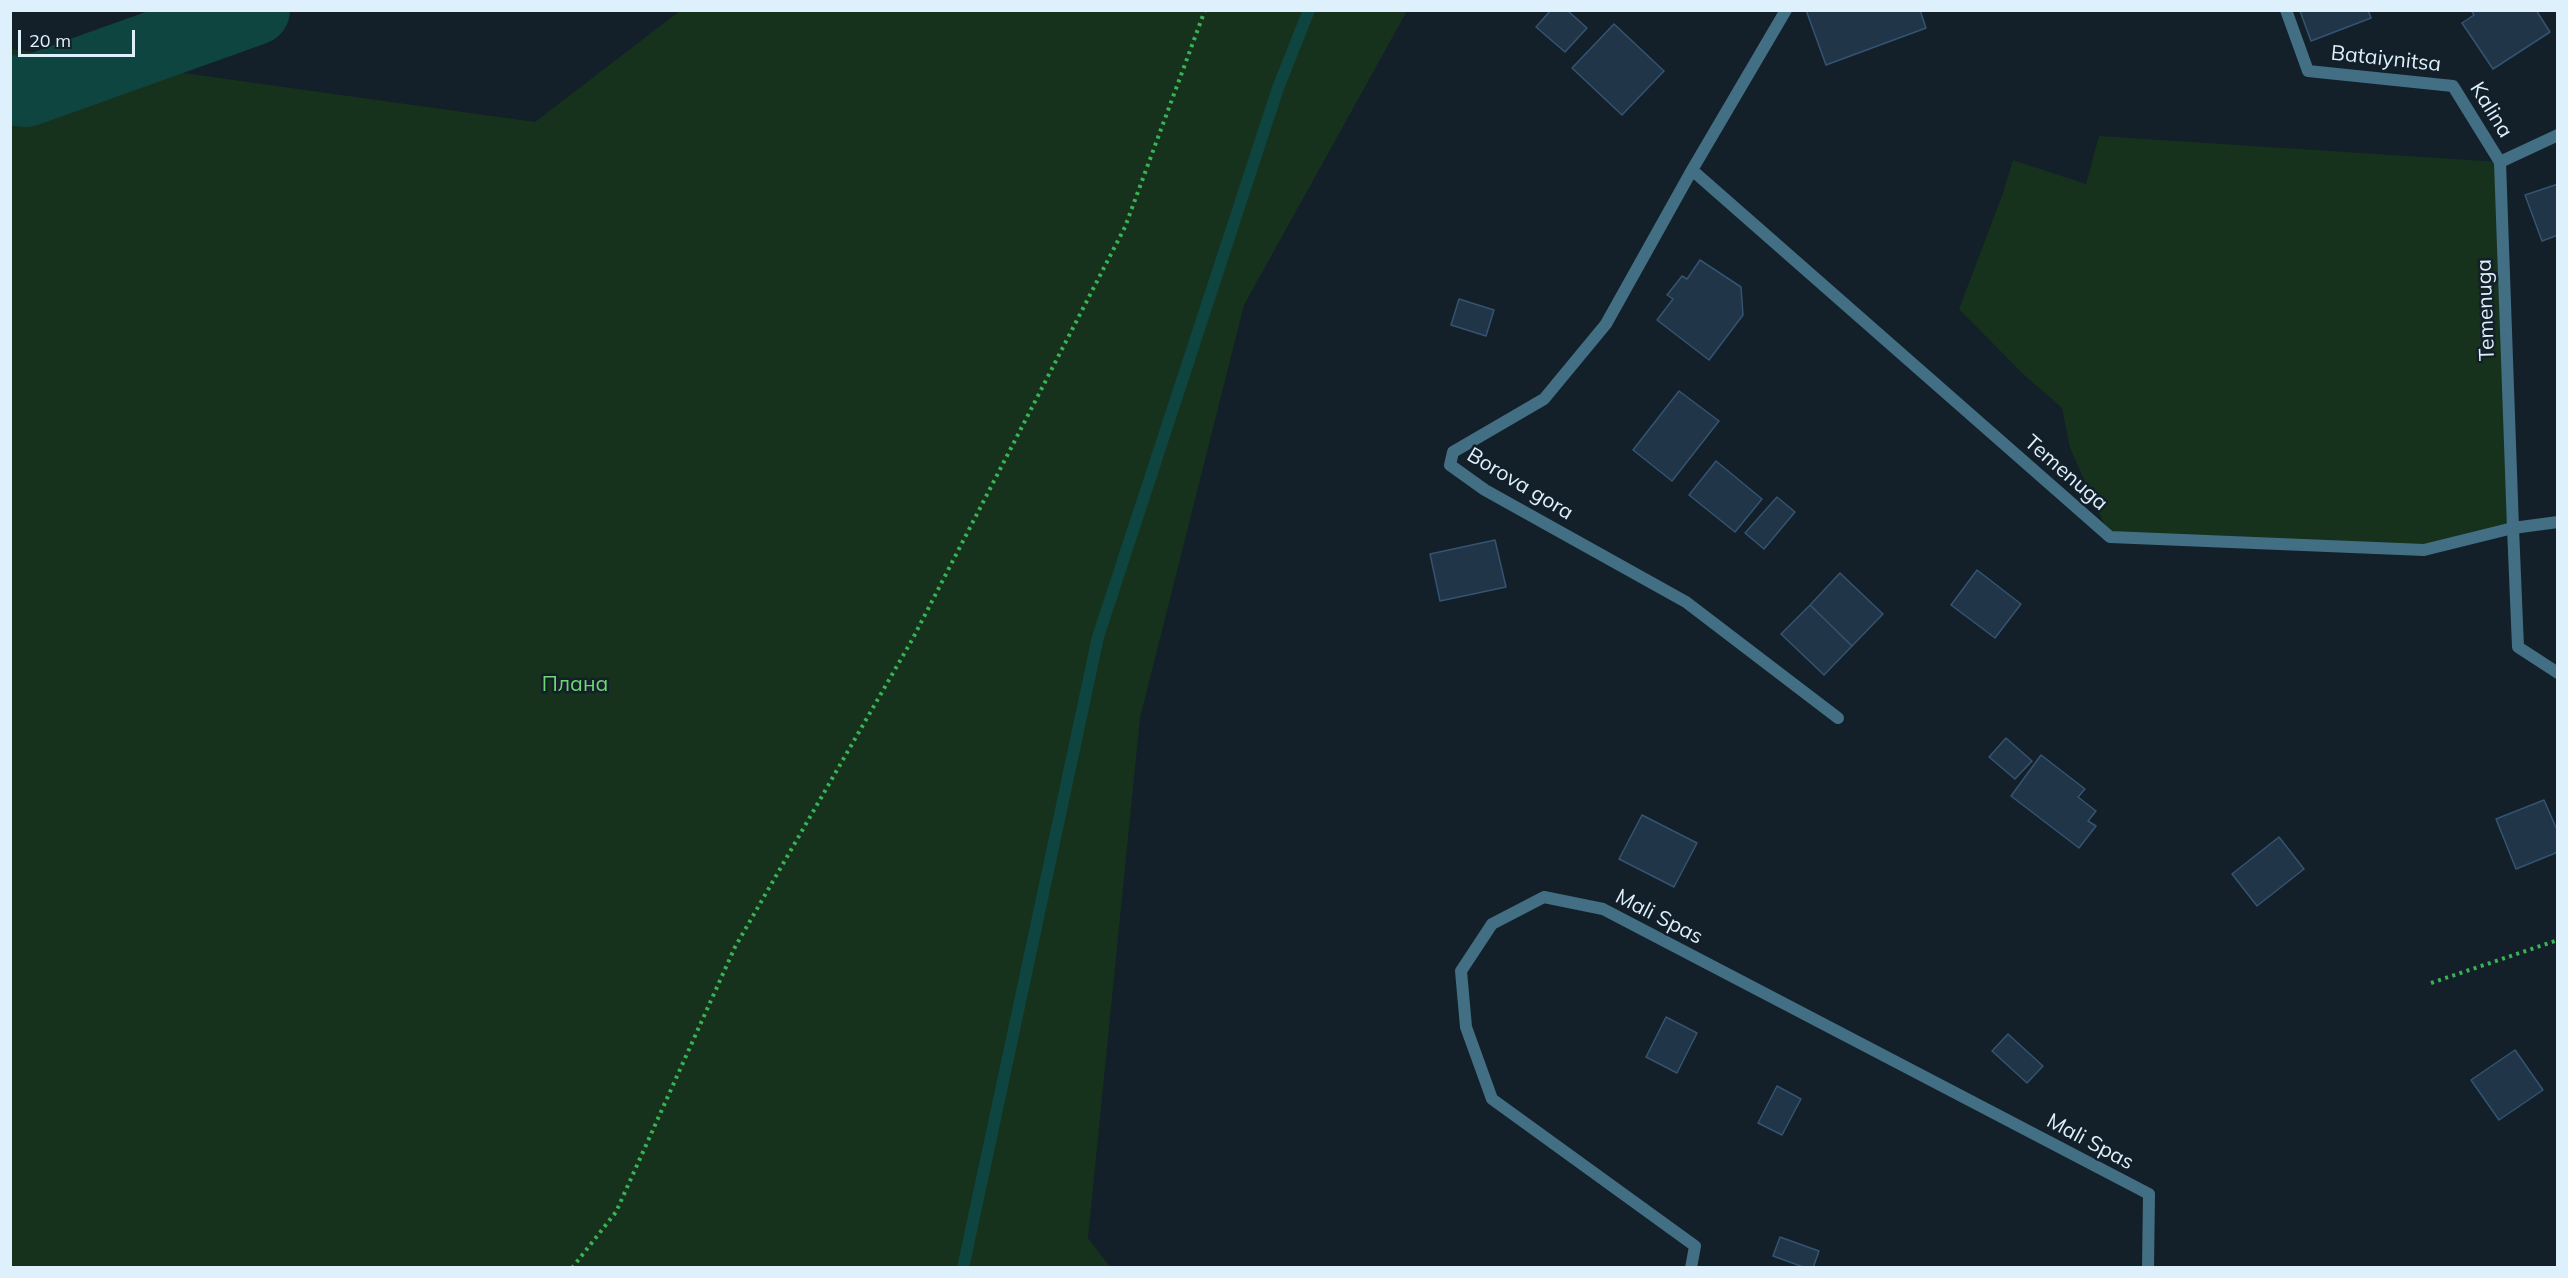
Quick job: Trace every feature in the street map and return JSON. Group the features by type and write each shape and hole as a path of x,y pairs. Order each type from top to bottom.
{"street":[{"name":"Borova gora","path":"1786,10 1692,170 1606,324 1544,399 1453,452 1450,465 1485,490 1686,602 1838,718"},
{"name":"Bataiynitsa","path":"2286,10 2308,71 2453,86"},
{"name":"Kalina","path":"2453,86 2500,162 2558,135"},
{"name":"Temenuga","path":"2500,162 2513,528"},
{"name":"Temenuga","path":"1692,170 2110,537 2424,550 2513,528 2558,522"},
{"path":"2513,528 2518,647 2558,673"},
{"name":"Mali Spas","path":"1690,1268 1695,1246 1492,1099 1466,1027 1461,971 1492,924 1544,897 1603,909 2149,1194 2148,1268"}],"path":[{"path":"572,1268 616,1212 735,947 912,640 1125,227 1205,10"},
{"path":"2431,983 2558,940"}],"green space":[{"name":"Плана","path":"681,10 1407,11 1244,305 1140,718 1088,1238 1110,1267 11,1267 11,49 535,122"},
{"path":"2099,136 2500,162 2513,528 2424,550 2110,537 2070,448 2062,408 2022,373 1959,309 2003,193 2013,160 2086,184"}],"building":[{"path":"1551,10 1567,10 1587,28 1565,52 1536,27"},
{"path":"1806,10 1920,10 1926,28 1826,65"},
{"path":"2368,10 2371,18 2311,41 2300,11"},
{"path":"2471,10 2536,10 2550,32 2493,69 2462,23 2474,15"},
{"path":"1614,24 1664,71 1622,115 1572,68"},
{"path":"2558,184 2558,235 2542,241 2525,195"},
{"path":"1700,260 1741,287 1743,315 1709,360 1657,320 1673,299 1667,295 1682,276 1687,279"},
{"path":"1459,299 1494,310 1486,336 1451,325"},
{"path":"1679,391 1719,421 1672,481 1633,450"},
{"path":"1716,461 1762,499 1735,532 1689,495"},
{"path":"1777,497 1795,512 1764,549 1745,533"},
{"path":"1495,540 1506,587 1440,601 1430,554"},
{"path":"1977,570 2021,604 1995,638 1951,605"},
{"path":"1840,573 1883,614 1852,646 1810,605"},
{"path":"1810,605 1852,646 1824,675 1781,634"},
{"path":"2006,738 2032,761 2015,779 1989,757"},
{"path":"2041,755 2085,789 2078,797 2096,811 2088,821 2096,826 2079,848 2011,796"},
{"path":"2544,800 2558,832 2558,852 2516,869 2496,819"},
{"path":"1642,815 1697,843 1674,887 1619,859"},
{"path":"2279,837 2304,869 2257,906 2232,874"},
{"path":"1666,1017 1697,1033 1677,1073 1646,1057"},
{"path":"2008,1034 2043,1066 2027,1083 1992,1051"},
{"path":"2515,1050 2543,1090 2499,1120 2471,1080"},
{"path":"1777,1086 1801,1099 1782,1135 1758,1123"},
{"path":"1780,1237 1819,1251 1813,1268 1806,1268 1773,1256"}],"waterway":[{"path":"10,90 26,92 255,10"},
{"path":"963,1268 1098,637 1278,88 1309,10"}]}
